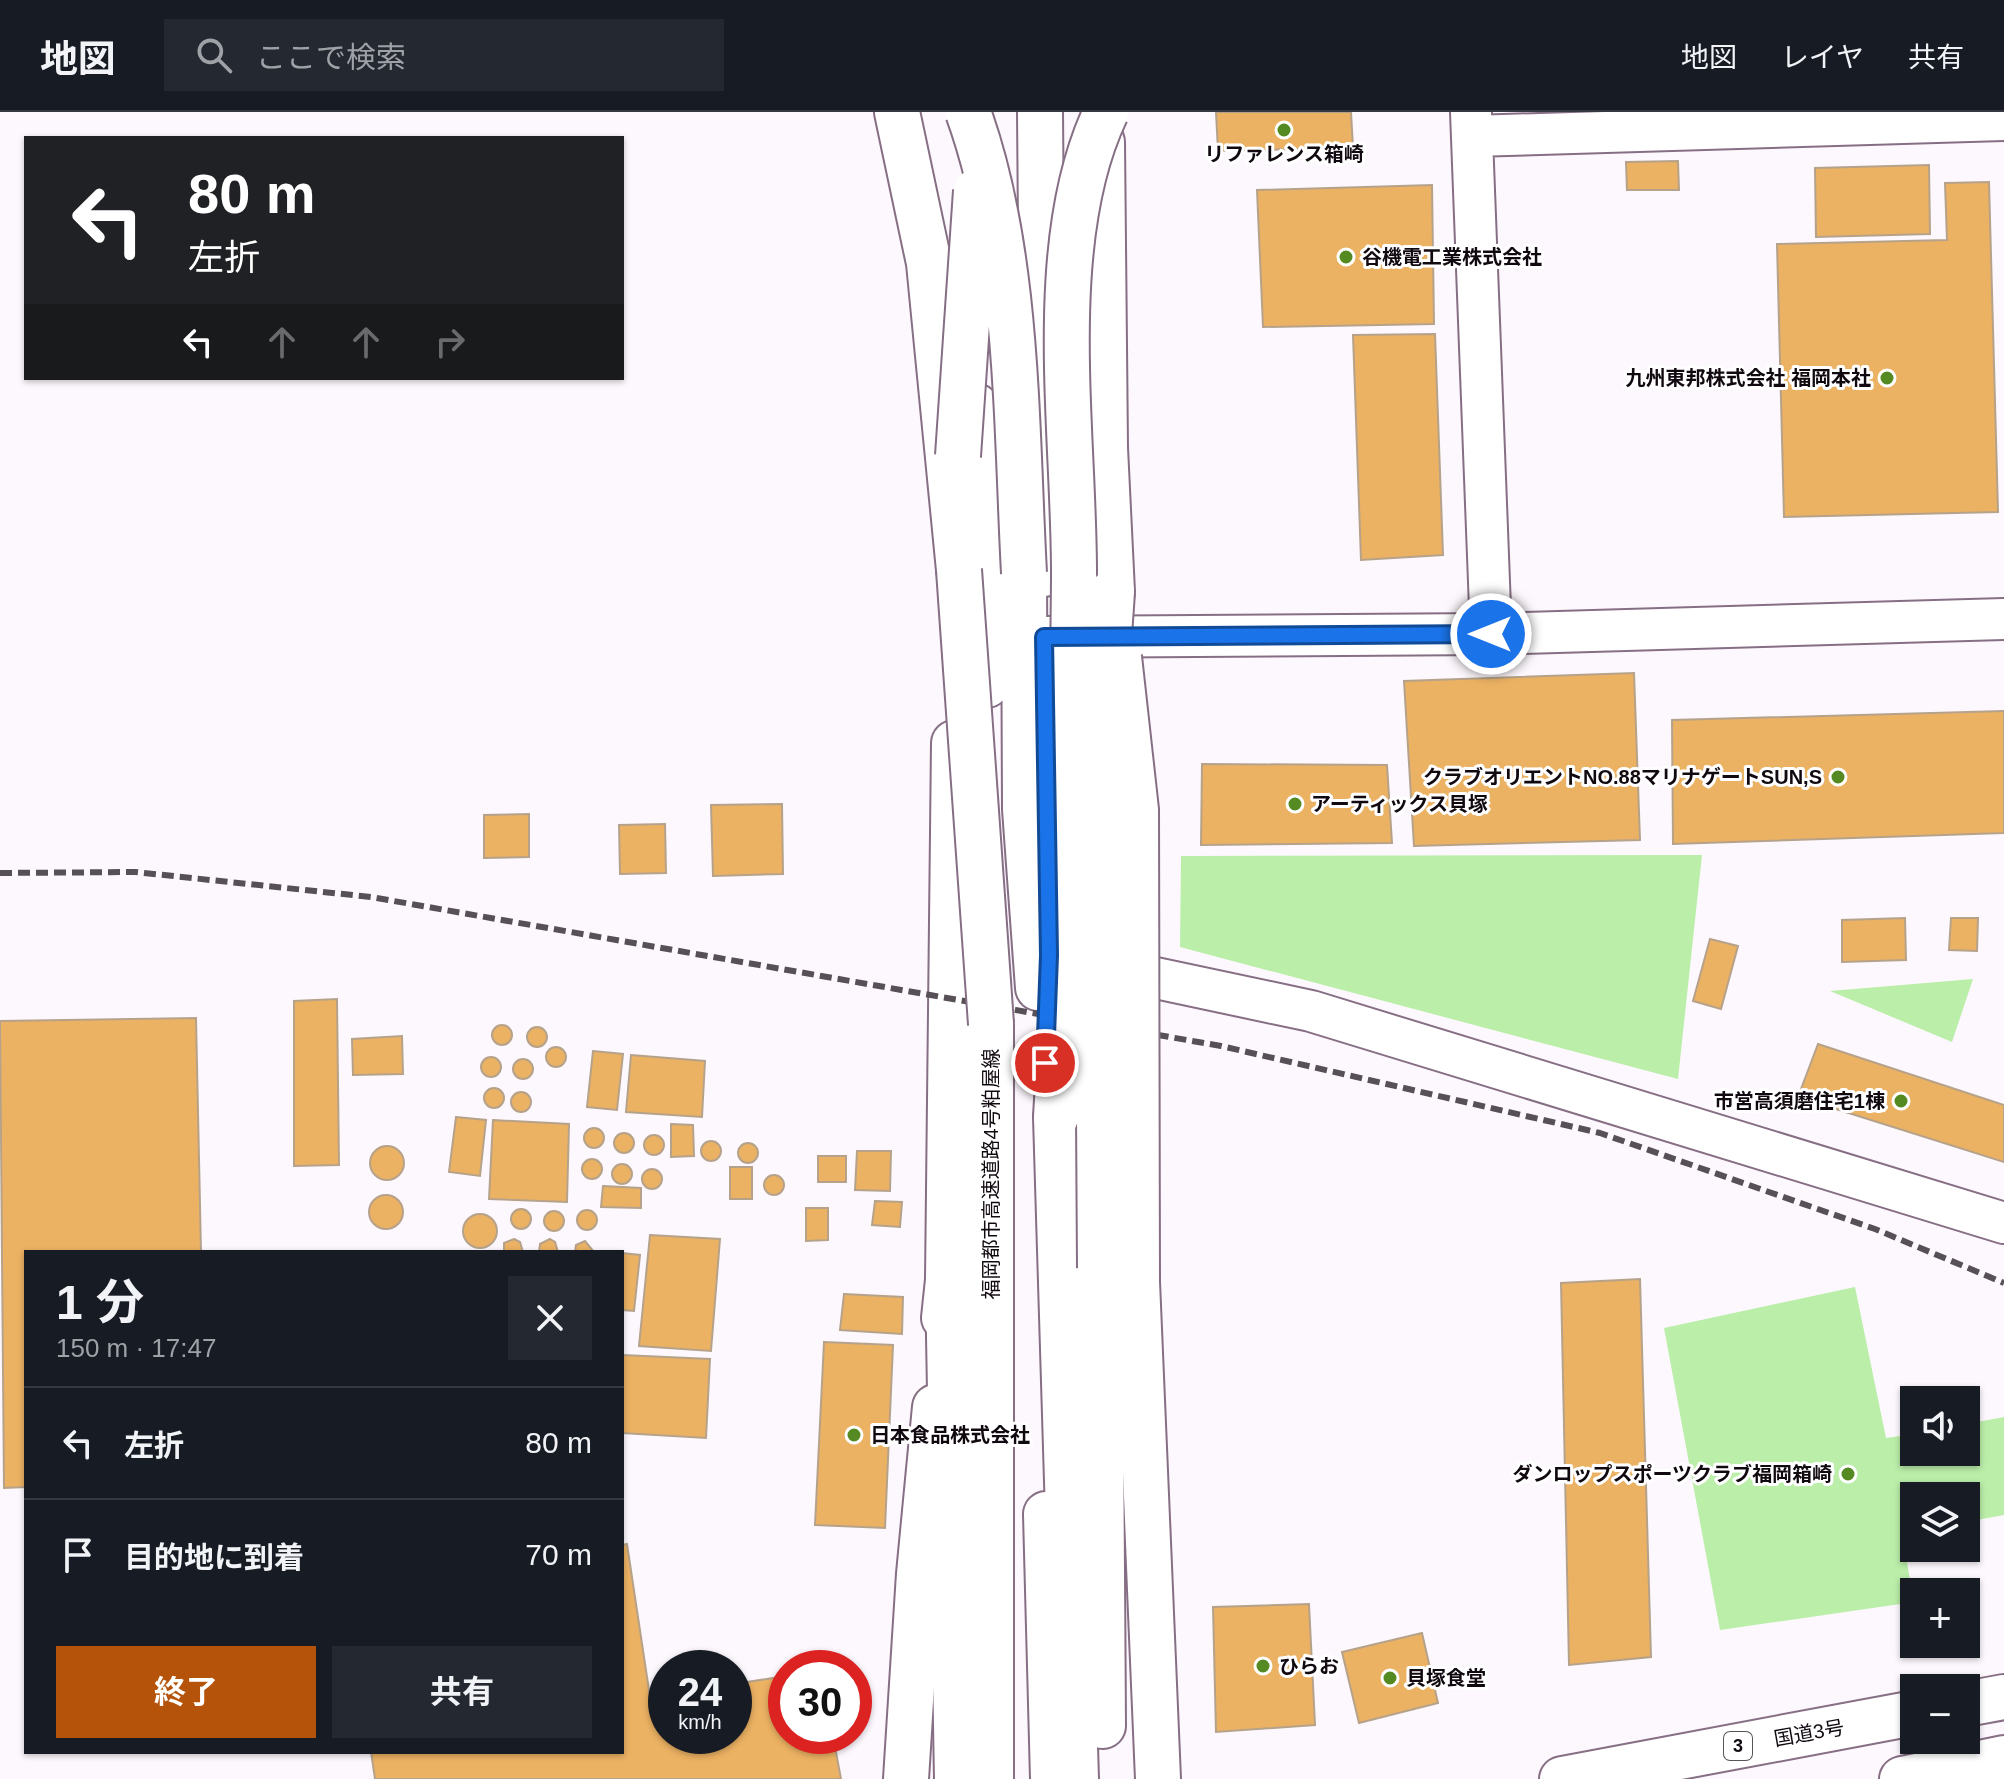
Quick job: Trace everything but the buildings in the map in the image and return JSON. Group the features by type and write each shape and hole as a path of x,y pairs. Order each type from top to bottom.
{"main road":[{"path":"897,112 929,263 959,570"},
{"path":"910,112 925,164 977,413"},
{"path":"969,112 978,472 998,955 1002,1682 994,1779"},
{"path":"969,112 1003,256 1013,357 1024,573 1025,809 1038,988 1056,1117"},
{"path":"959,570 958,456 966,291 977,178 990,112"},
{"path":"1040,112 1049,955 1043,1117 1044,1415 1053,1779"},
{"path":"1076,1779 1056,1117 1068,869 1074,575 1066,342 1074,235 1090,145 1104,112"},
{"path":"1104,112 1101,192 1105,448 1112,592 1136,810 1137,1282 1158,1779"},
{"path":"957,1779 948,1280 956,614 978,472"},
{"name":"福岡都市高速道路4号粕屋線","path":"959,570 991,1024 994,1779"},
{"path":"1104,1779 1097,808 1112,592"},
{"path":"906,1779 919,1574 948,1280"},
{"path":"1980,1701 2004,1697"},
{"name":"国道3号","path":"1562,1779 1900,1716"},
{"path":"1902,1779 2004,1758"}],"street":[{"path":"1491,634 1471,124 2004,120"},
{"path":"1044,637 1491,634 2004,619"},
{"path":"1049,955 1311,1011 2004,1223"}],"green space":[{"path":"1702,855 1678,1079 1180,947 1181,856"},
{"path":"1973,979 1952,1042 1830,991"},
{"name":"ダンロップスポーツクラブ福岡箱崎","path":"1855,1287 1886,1438 1900,1436 1900,1466 1980,1466 1980,1421 2004,1417 2004,1515 1980,1519 1980,1482 1900,1482 1900,1562 1907,1562 1910,1578 1900,1578 1900,1604 1720,1630 1664,1328"}],"railway":[{"path":"0,873 135,872 371,897 1221,1046 1600,1133 1875,1229 2004,1283"}],"place":[{"name":"リファレンス箱崎","path":"1284,130"},
{"name":"谷機電工業株式会社","path":"1346,257"},
{"name":"九州東邦株式会社 福岡本社","path":"1887,378"},
{"name":"クラブオリエントNO.88マリナゲートSUN,S","path":"1838,777"},
{"name":"アーティックス貝塚","path":"1295,804"},
{"name":"市営高須磨住宅1棟","path":"1901,1101"},
{"name":"日本食品株式会社","path":"854,1435"},
{"name":"ダンロップスポーツクラブ福岡箱崎","path":"1848,1474"},
{"name":"ひらお","path":"1263,1666"},
{"name":"貝塚食堂","path":"1390,1678"}],"route":[{"path":"1045,1063 1049,955 1044,637 1491,634"}]}
